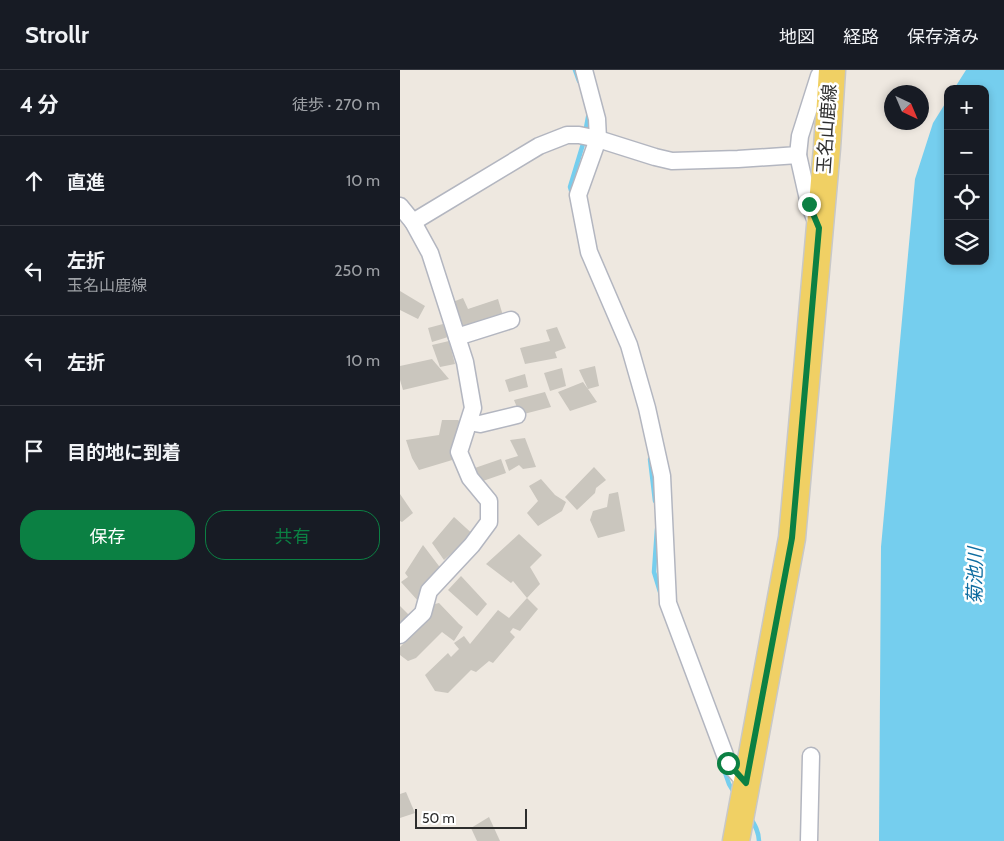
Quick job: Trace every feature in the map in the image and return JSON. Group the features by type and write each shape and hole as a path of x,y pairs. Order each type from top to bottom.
{"main road":[{"name":"玉名山鹿線","path":"738,829 792,538 832,70"}],"street":[{"path":"584,70 597,119 598,139 578,195 590,252 629,345 647,408 662,476 668,603 728,763 745,788"},
{"path":"819,228 809,204 798,155 800,136 819,76 823,70"},
{"path":"412,222 539,146 567,135 598,139 672,161 798,155"},
{"path":"400,206 412,222 430,253 465,362 473,408 459,452 470,478 489,501 489,522 472,545 430,591 423,613 400,635"},
{"path":"457,337 511,320"},
{"path":"469,422 480,424 517,415"},
{"path":"809,841 811,756"}],"water":[{"name":"菊池川","path":"966,70 1004,70 1004,841 879,841 881,547 915,179 933,123 944,105 944,265 989,265 989,85 957,85"}],"building":[{"path":"400,291 425,306 418,319 400,310"},
{"path":"463,298 468,309 498,299 504,319 461,332 450,303"},
{"path":"443,324 448,337 432,342 428,328"},
{"path":"557,327 566,348 555,352 557,358 525,364 520,348 550,341 546,330"},
{"path":"449,341 455,364 440,367 432,345"},
{"path":"432,359 449,379 403,390 400,380 400,366"},
{"path":"595,366 599,386 588,389 579,370"},
{"path":"562,368 566,386 550,391 544,373"},
{"path":"525,374 528,387 509,392 505,380"},
{"path":"583,382 597,402 570,411 558,392"},
{"path":"545,392 551,407 520,415 514,400"},
{"path":"442,420 458,420 464,424 459,458 419,470 412,458 406,440 439,435"},
{"path":"525,438 536,467 523,469 519,465 509,471 505,460 518,456 510,440"},
{"path":"501,459 506,473 480,482 469,470"},
{"path":"594,467 606,480 596,488 595,493 577,510 565,497"},
{"path":"541,479 555,495 566,502 562,511 538,526 527,513 538,501 529,486"},
{"path":"618,492 625,531 598,538 590,520 593,511 607,507 609,494"},
{"path":"400,494 413,513 402,522 400,521"},
{"path":"454,517 477,538 462,544 444,560 432,543"},
{"path":"519,534 542,555 530,567 540,584 527,598 513,581 511,583 486,564"},
{"path":"423,545 445,574 419,602 401,582 408,577 405,573"},
{"path":"461,576 487,604 477,616 448,590"},
{"path":"527,598 538,609 520,631 513,628 510,632 515,637 493,663 489,661 476,672 471,670 448,693 435,691 425,675 448,653 451,657 459,649 454,643 464,636 470,644 498,610 509,618"},
{"path":"439,603 463,627 454,641 442,632 416,658 408,661 400,655 400,647 427,620 426,617 435,604"},
{"path":"400,606 409,615 400,622"},
{"path":"406,792 415,813 400,818 400,794"},
{"path":"489,817 500,841 477,841 471,828"}],"waterway":[{"path":"575,70 579,81"},
{"path":"572,194 570,187 583,144 589,112"},
{"path":"650,459 655,501"},
{"path":"657,529 654,572 661,595"},
{"path":"723,767 735,794"},
{"path":"750,817 759,841"}],"route":[{"path":"728,763 746,783 792,538 819,228 809,204"}]}
